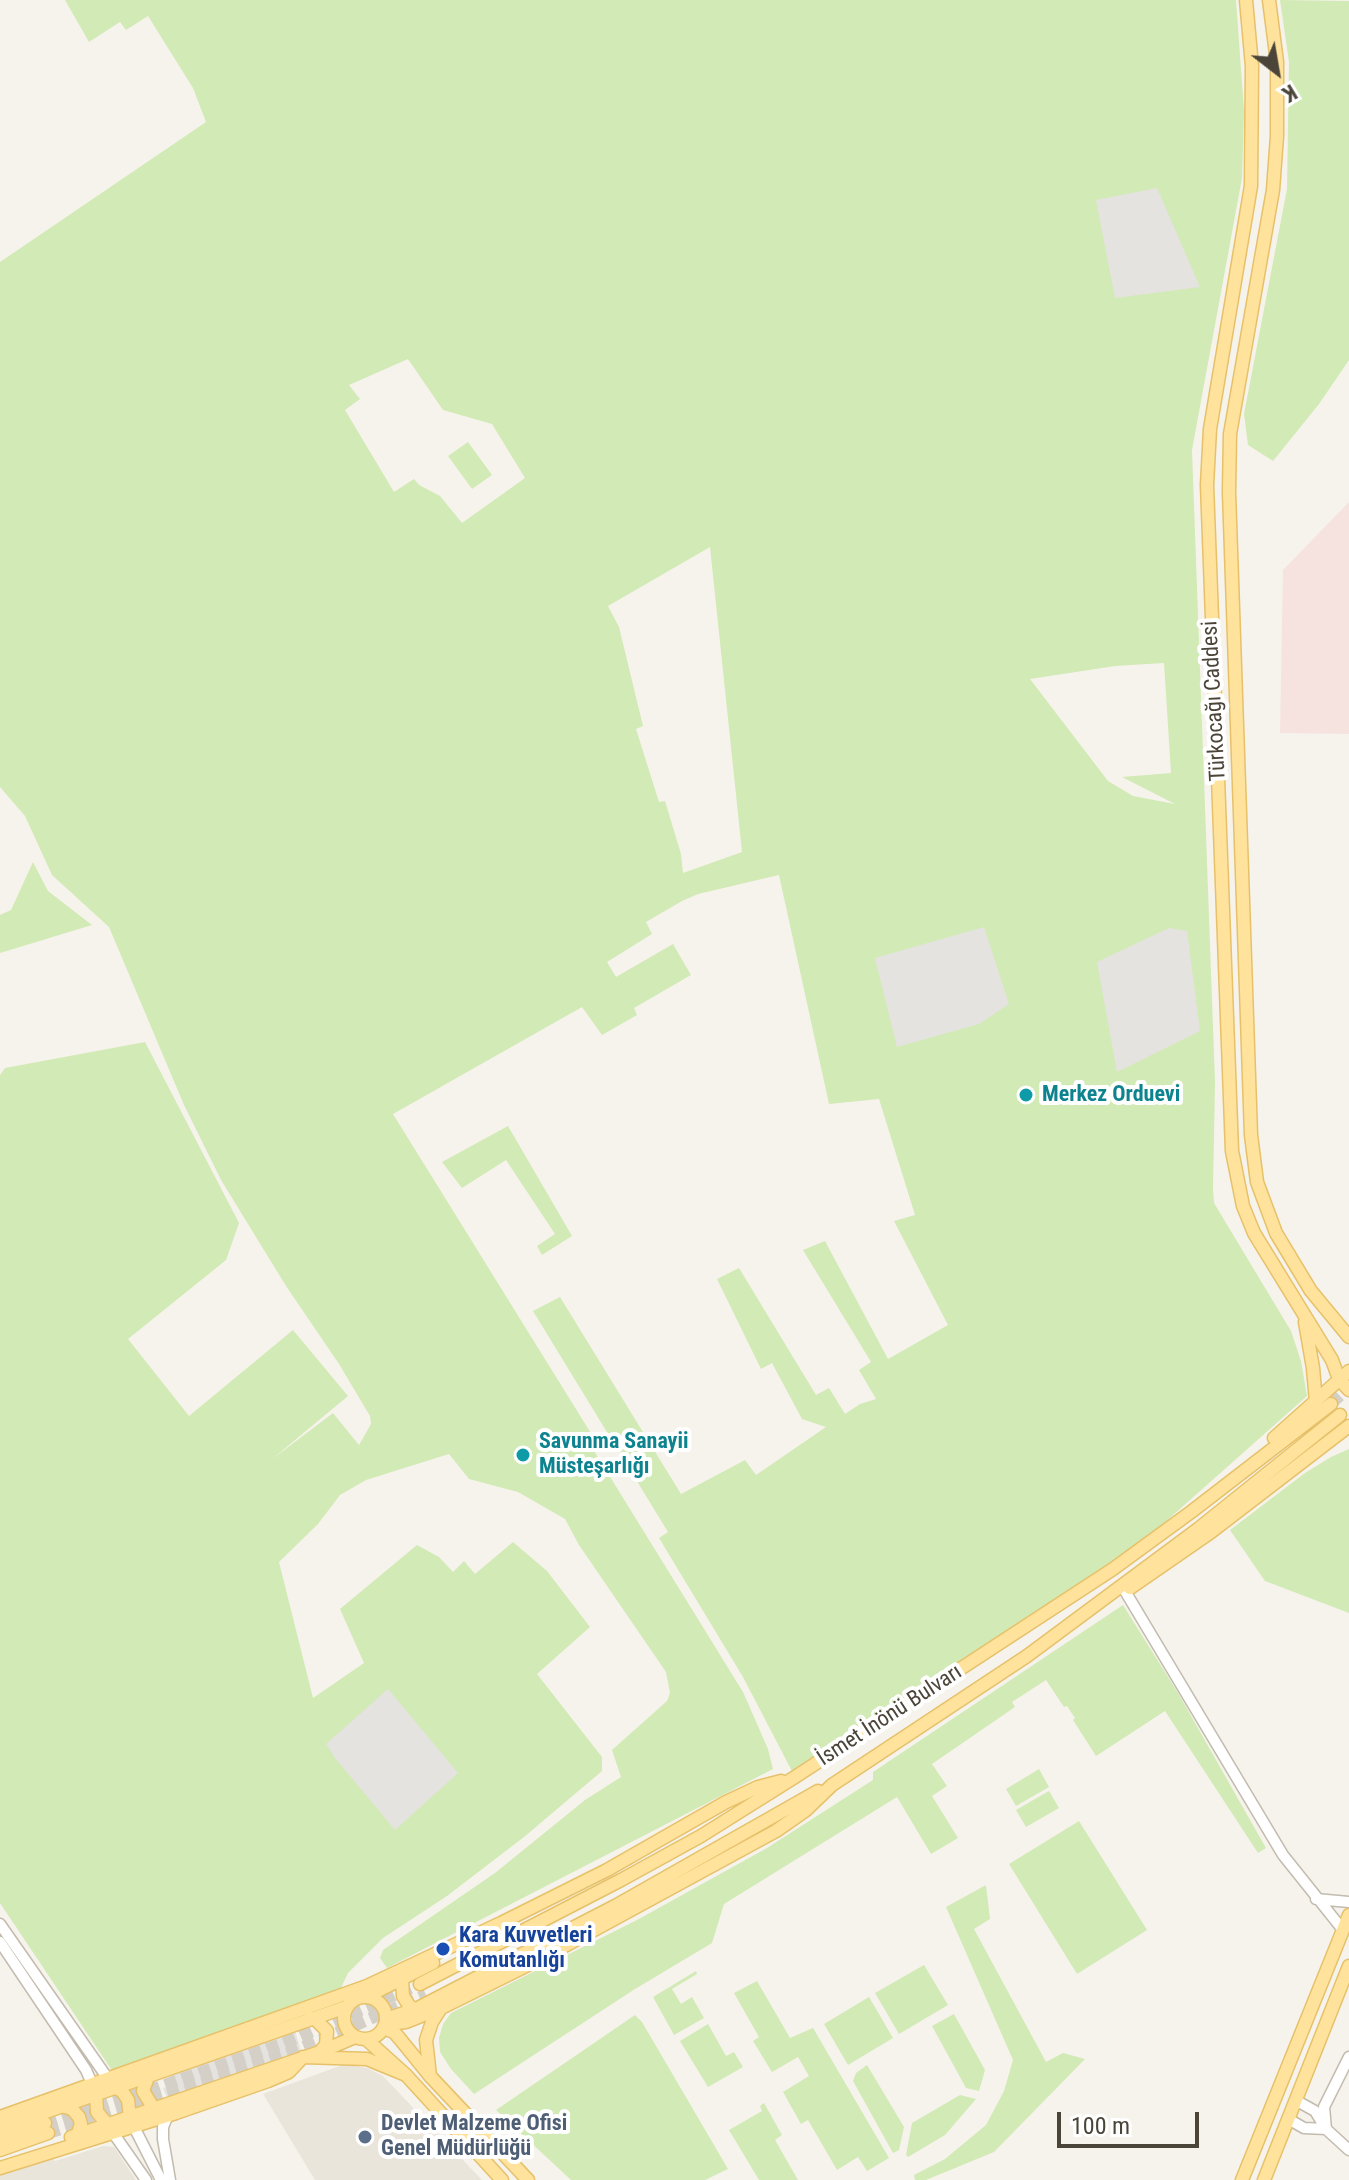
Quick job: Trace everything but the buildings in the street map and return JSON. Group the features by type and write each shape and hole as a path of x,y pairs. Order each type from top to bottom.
{"main road":[{"name":"Türkocağı Caddesi","path":"1246,0 1252,81 1251,186 1210,429 1207,485 1230,1117 1236,1181 1254,1233 1344,1375 1349,1390"},
{"name":"Türkocağı Caddesi","path":"1269,0 1277,62 1273,190 1230,434 1229,492 1251,1135 1257,1182 1276,1233 1295,1266 1347,1333"},
{"path":"1210,429 1230,434"},
{"path":"1221,824 1240,816"},
{"path":"1221,840 1240,832"},
{"path":"1304,1315 1316,1402"},
{"path":"1191,1512 1344,1375"},
{"name":"İsmet İnönü Bulvarı","path":"699,1858 423,1990 701,1836 1025,1629 1191,1512 1331,1404"},
{"name":"İsmet İnönü Bulvarı","path":"832,1785 1027,1656 1198,1529 1340,1415"},
{"path":"1027,1656 1178,1556 1349,1426"},
{"path":"1326,1444 1349,1440"},
{"path":"0,2117 94,2088 115,2088 346,2007 355,1998 368,1996 530,1916 795,1777"},
{"path":"0,2128 61,2106 94,2088 106,2077 367,1986 607,1870 726,1802 758,1787 795,1777"},
{"path":"132,2122 154,2109 303,2057 376,2036 385,2024 617,1905 832,1785"},
{"path":"385,2024 406,2022 441,2008 550,1954 776,1831 806,1810 832,1785"},
{"path":"1242,2180 1349,1915"},
{"path":"1264,2180 1349,1966"},
{"path":"402,1979 401,1991 406,2002 416,2009"},
{"path":"368,1996 380,2002 386,2013 385,2024"},
{"path":"346,2007 345,2027 406,2075 502,2180"},
{"path":"430,2076 426,2040 441,2008"},
{"path":"310,2018 327,2031 326,2045 320,2052"},
{"path":"385,2024 528,2180"},
{"path":"0,2168 132,2122 168,2115 268,2081 289,2072 303,2057 367,2059 406,2075"},
{"path":"148,2077 143,2091 154,2109"},
{"path":"94,2088 97,2112 111,2129"},
{"path":"115,2088 122,2091 128,2100 132,2122"},
{"path":"1278,2093 1297,2101"},
{"path":"61,2106 72,2109 79,2117 81,2124 77,2136"},
{"path":"1270,2111 1290,2120"},
{"path":"0,2139 46,2128 0,2150"},
{"path":"0,2161 77,2136 111,2129"}],"street":[{"path":"1125,1591 1276,1844 1343,1930"},
{"path":"1316,1899 1349,1902"},
{"path":"0,1924 115,2088"},
{"path":"0,1942 94,2088"},
{"path":"1326,2129 1324,2107 1349,2057"},
{"path":"1297,2101 1315,2111 1326,2129 1349,2150"},
{"path":"168,2115 163,2127 163,2139 170,2180"},
{"path":"1290,2120 1304,2128 1326,2129"},
{"path":"132,2122 161,2180"},
{"path":"111,2129 146,2180"}],"shaded area":[{"path":"1157,188 1200,287 1115,298 1096,200"},
{"path":"1349,502 1349,734 1280,733 1283,570"},
{"path":"984,927 1009,1004 979,1024 897,1047 875,958"},
{"path":"1169,928 1187,931 1200,1031 1117,1072 1097,962"},
{"path":"388,1689 458,1773 395,1830 326,1744"},
{"path":"295,2031 301,2051 167,2098 163,2088 173,2084 169,2074"},
{"name":"Devlet Malzeme Ofisi Genel Müdürlüğü","path":"345,2064 367,2068 383,2076 482,2180 315,2180 263,2094"},
{"path":"103,2146 114,2147 136,2180 0,2180 0,2172 52,2157 55,2161"}],"green space":[{"path":"65,0 1236,0 1244,111 1242,178 1192,450 1215,1082 1213,1188 1214,1203 1291,1331 1301,1361 1307,1396 1154,1532 795,1777 743,1677 659,1538 668,1532 533,1311 560,1297 681,1494 745,1460 756,1475 826,1427 802,1419 772,1363 761,1369 717,1279 739,1268 816,1395 829,1388 845,1414 860,1404 876,1399 859,1370 871,1362 803,1250 825,1241 888,1359 948,1325 894,1221 915,1215 879,1099 829,1104 779,875 698,894 682,901 646,922 652,934 607,962 616,977 673,944 691,975 634,1008 637,1015 602,1035 582,1007 393,1114 597,1443 591,1446 743,1692 768,1749 773,1769 387,1968 380,1958 383,1950 495,1873 585,1800 621,1777 612,1750 667,1701 670,1693 666,1672 579,1545 565,1519 518,1492 469,1479 449,1454 366,1480 340,1495 318,1524 279,1562 313,1698 364,1663 340,1609 417,1545 439,1557 453,1572 464,1561 475,1574 513,1542 547,1571 590,1627 537,1674 602,1757 602,1771 524,1837 447,1896 383,1938 348,1973 341,1988 343,1996 115,2075 0,1903 0,1075 5,1068 145,1042 239,1223 226,1260 128,1339 189,1416 293,1330 348,1396 271,1460 333,1413 359,1445 371,1424 370,1416 339,1364 286,1286 221,1180 184,1105 109,927 52,875 25,816 0,787 0,262 206,122 193,88 148,16 126,30 120,22 89,42","holes":["408,359 443,410 492,424 525,478 462,523 440,496 414,479 394,492 345,410 360,399 349,385","710,547 742,852 683,873 681,854 665,801 659,802 636,729 643,726 619,627 608,606","1164,663 1171,773 1122,777 1175,804 1133,796 1108,781 1030,679 1115,666"]},
{"path":"1280,0 1349,1 1349,360 1319,404 1273,461 1248,445 1244,414 1287,189 1289,62"},
{"path":"468,442 492,475 472,489 448,456"},
{"path":"33,862 48,891 92,925 0,953 0,915 11,910"},
{"path":"508,1126 572,1236 542,1255 537,1246 555,1234 506,1160 462,1188 442,1162"},
{"path":"1349,1449 1349,1613 1265,1581 1230,1530 1305,1473"},
{"path":"1123,1605 1178,1693 1266,1848 1258,1853 1165,1711 1096,1756 1073,1720 1075,1718 1046,1680 1012,1702 1015,1707 932,1764 947,1786 932,1796 958,1838 931,1854 897,1797 724,1904 712,1943 635,1989 474,2094 451,2069 440,2052 439,2038 443,2024 451,2013 637,1920 767,1848 873,1780 873,1772"},
{"path":"1039,1769 1049,1787 1016,1806 1006,1789"},
{"path":"1049,1791 1059,1808 1026,1827 1016,1810"},
{"path":"1079,1821 1147,1930 1077,1974 1009,1864"},
{"path":"986,1885 990,1919 974,1929 1046,2062 1063,2053 1085,2059 994,2152 926,2180 915,2180 914,2175 945,2159 986,2125 1004,2091 1013,2060 946,1907"},
{"path":"924,1965 948,2005 899,2034 875,1993"},
{"path":"696,1971 697,1974 672,1989 681,2004 692,1997 704,2018 674,2035 653,1997"},
{"path":"757,1981 790,2038 813,2028 889,2158 867,2171 858,2157 837,2170 808,2120 801,2124 783,2092 809,2076 798,2057 772,2072 753,2041 759,2037 734,1993"},
{"path":"869,1997 893,2038 848,2065 824,2024"},
{"path":"954,2014 985,2070 979,2091 966,2088 932,2026"},
{"path":"635,2015 728,2169 705,2180 571,2180 496,2110"},
{"path":"708,2024 726,2056 734,2052 743,2067 708,2087 680,2041"},
{"path":"867,2065 904,2127 899,2150 893,2153 853,2081 856,2073"},
{"path":"960,2095 976,2099 945,2135 908,2157 912,2123"},
{"path":"764,2103 782,2135 775,2140 798,2180 759,2180 729,2130 762,2111 760,2106"}],"tunnel":[{"path":"1331,1404 1349,1387"},
{"path":"45,2123 287,2042 420,1984"},
{"path":"48,2133 164,2098 297,2050 426,1995"}],"place":[{"name":"Merkez Orduevi","path":"1026,1095"},
{"name":"Savunma Sanayii Müsteşarlığı","path":"523,1455"},
{"name":"Kara Kuvvetleri Komutanlığı","path":"443,1949"},
{"name":"Devlet Malzeme Ofisi Genel Müdürlüğü","path":"365,2137"}]}
